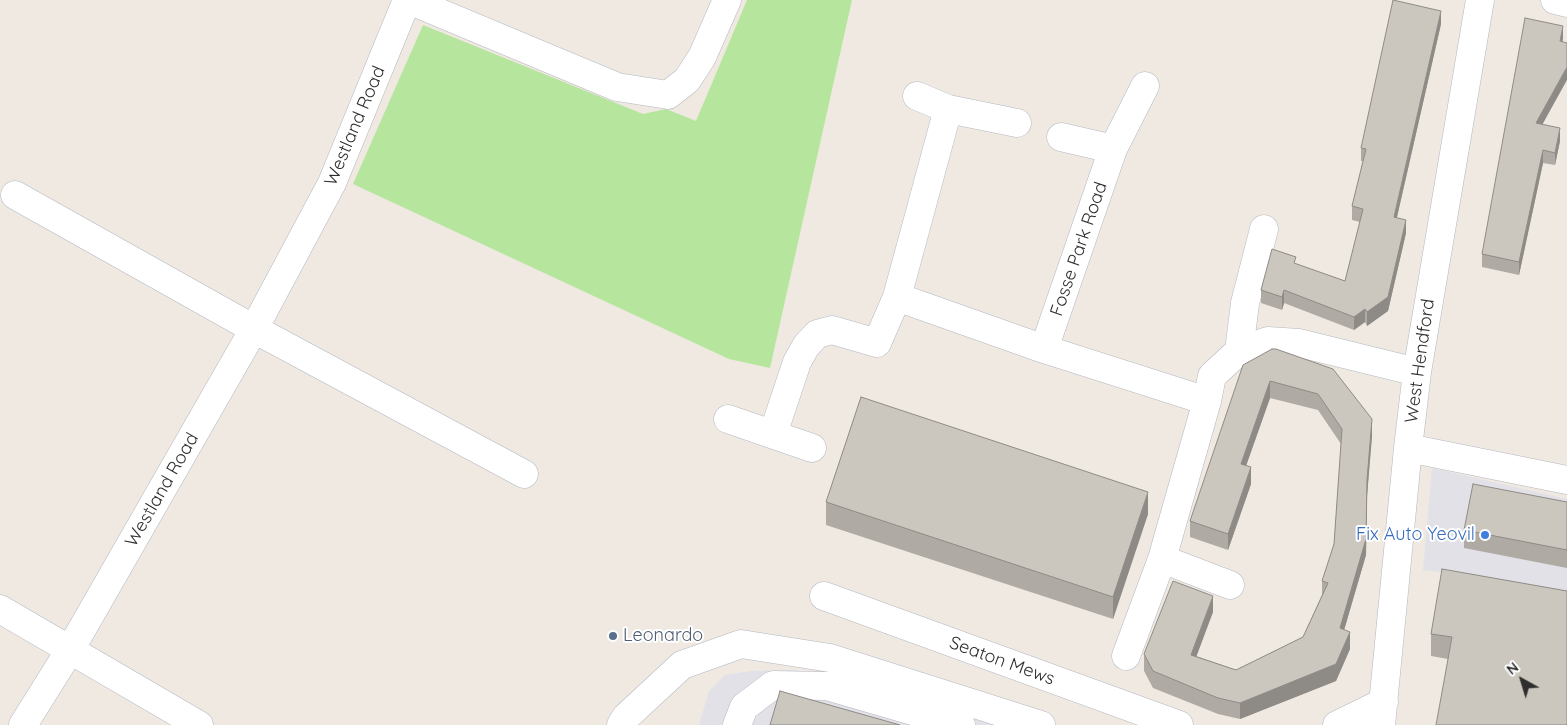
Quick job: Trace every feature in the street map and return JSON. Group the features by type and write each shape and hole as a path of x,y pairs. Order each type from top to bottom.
{"street":[{"path":"408,0 617,86 668,95 687,80 702,56 727,0"},
{"name":"Westland Road","path":"23,725 70,650 254,329 332,184 408,0"},
{"path":"1555,0 1567,3"},
{"name":"West Hendford","path":"1383,714 1417,372 1475,1"},
{"name":"Fosse Park Road","path":"1044,349 1113,149 1145,86"},
{"path":"917,96 948,109 1016,123"},
{"path":"773,434 797,362 806,346 817,334 832,330 877,343 897,296 948,109"},
{"path":"1061,137 1113,149"},
{"path":"15,195 254,329 524,474"},
{"path":"1239,351 1245,303 1264,229"},
{"path":"897,296 1044,349 1207,401"},
{"path":"1126,656 1162,558 1207,401 1212,376 1239,351 1268,341 1299,343 1417,372"},
{"path":"728,419 812,448"},
{"path":"1408,448 1567,480"},
{"path":"1162,558 1230,585"},
{"name":"Seaton Mews","path":"824,596 1179,725"},
{"path":"0,609 199,725"},
{"path":"621,725 626,716 682,665 741,644 830,658 1041,725"},
{"path":"737,725 744,707 773,685 827,686 961,725"},
{"path":"1336,725 1383,714"}],"shaded area":[{"path":"1432,468 1567,499 1567,599 1469,576 1423,570"},
{"path":"796,670 1011,725 699,725 709,691 725,675 751,671"}],"green space":[{"path":"747,0 852,0 770,368 729,359 353,184 423,25 643,114 666,109 696,121"}],"building":[{"path":"1393,0 1441,11 1394,217 1406,220 1388,297 1367,312 1365,309 1354,317 1284,290 1282,297 1261,290 1272,249 1296,257 1294,263 1345,281 1363,209 1352,206 1366,149 1361,148"},
{"path":"1525,18 1563,26 1560,41 1567,43 1567,67 1536,123 1560,128 1555,153 1543,150 1519,262 1482,254"},
{"path":"1272,349 1333,369 1372,419 1367,480 1366,539 1340,628 1350,632 1336,664 1240,703 1218,698 1153,671 1144,654 1173,581 1213,596 1191,655 1236,670 1303,637 1328,583 1322,581 1334,544 1342,429 1318,394 1270,381 1241,464 1251,467 1228,534 1190,521 1243,365"},
{"path":"861,397 1148,492 1113,597 826,502"},
{"path":"1473,484 1567,502 1567,550 1464,530"},
{"path":"1442,569 1567,591 1567,725 1436,725 1452,637 1431,634"},
{"path":"780,691 900,725 770,725"}],"place":[{"name":"Fix Auto Yeovil","path":"1485,535"},
{"name":"Leonardo","path":"613,636"}]}
